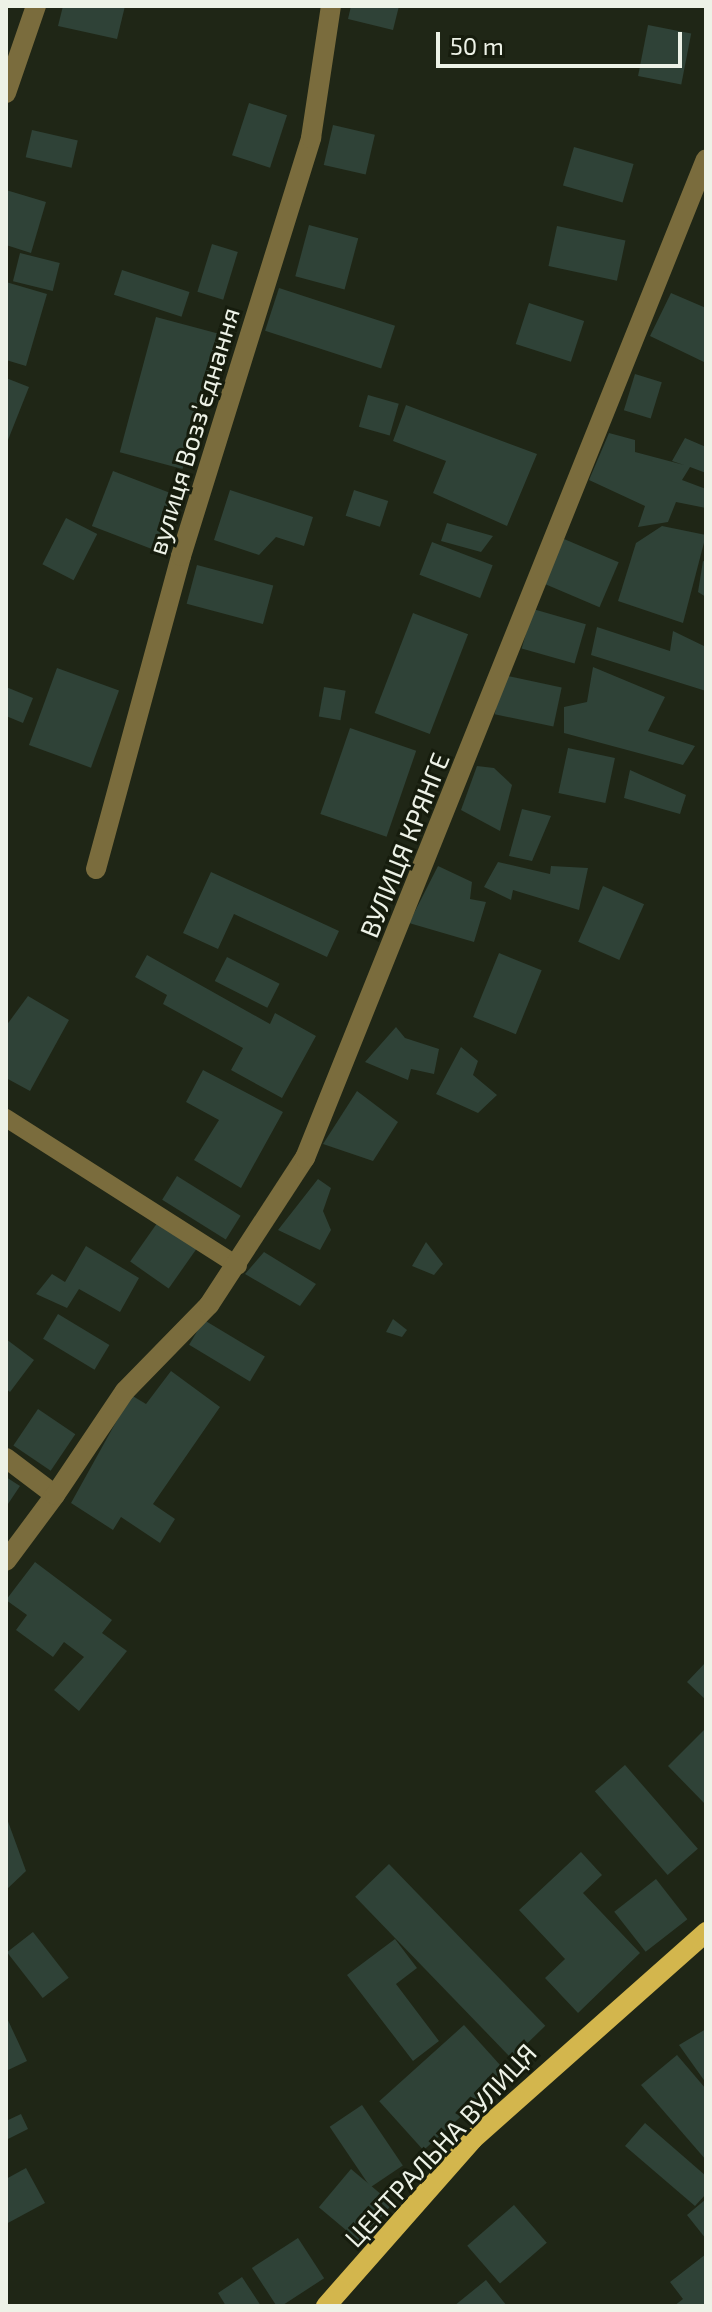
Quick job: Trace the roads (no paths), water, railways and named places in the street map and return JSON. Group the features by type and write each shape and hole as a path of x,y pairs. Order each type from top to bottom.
{"main road":[{"name":"ЦЕНТРАЛЬНА ВУЛИЦЯ","path":"326,2306 473,2139 569,2046 706,1932"}],"street":[{"path":"6,93 36,6"},
{"name":"вулиця Воззʼєднання","path":"96,869 181,556 311,138 331,6"},
{"name":"ВУЛИЦЯ КРЯНГЕ","path":"6,1561 125,1391 238,1266 305,1158 706,159"},
{"path":"6,1458 55,1495"}],"lane":[{"path":"6,1118 238,1266"}]}
